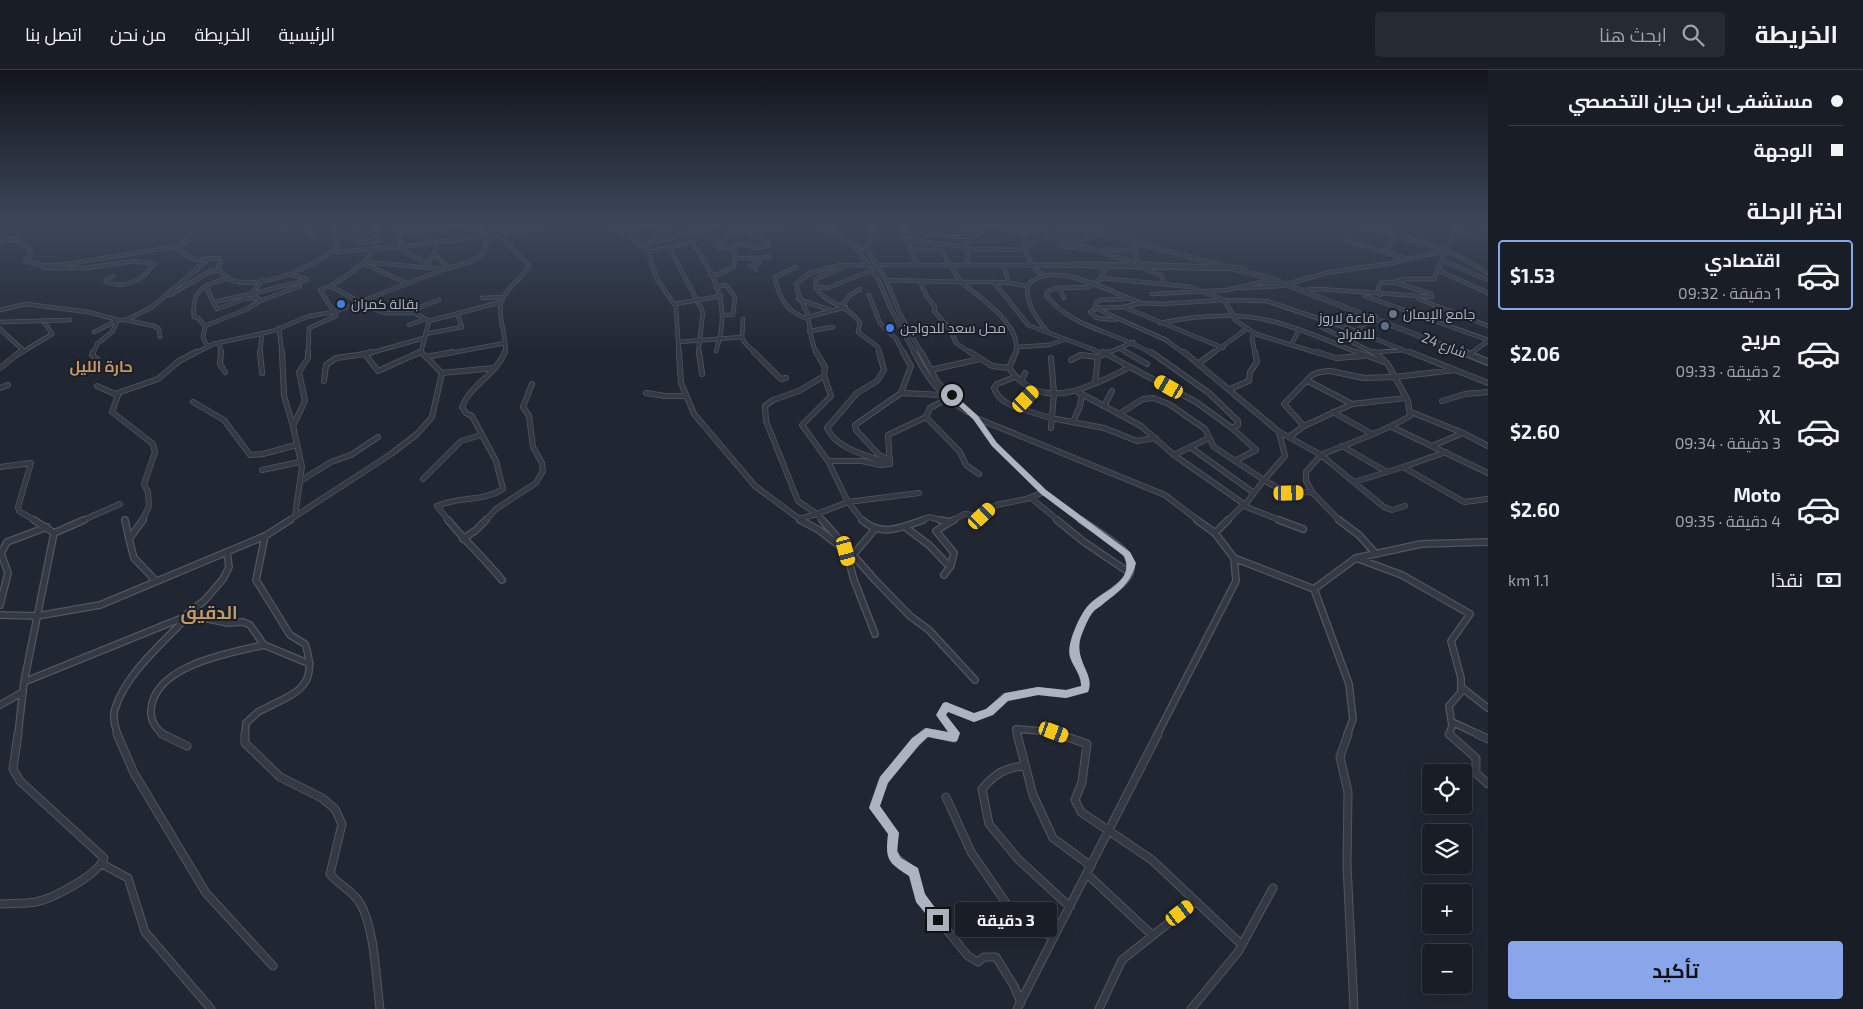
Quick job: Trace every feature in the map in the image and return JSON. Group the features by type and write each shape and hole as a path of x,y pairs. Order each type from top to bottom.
{"street":[{"path":"42,266 51,268 106,266"},
{"path":"113,276 106,279 106,282 115,286 124,286 149,271 153,266"},
{"path":"126,320 152,307 201,266"},
{"path":"219,266 218,269 233,280 263,280 290,274 309,266"},
{"path":"293,426 305,401 299,372 308,358 309,328 336,316 320,290 330,286 358,266"},
{"path":"370,266 406,284"},
{"path":"402,266 447,269"},
{"path":"115,394 158,379 179,361 208,347 280,328 309,316 334,312 456,266"},
{"path":"502,580 487,562 463,539 437,506 490,497 503,489 496,461 472,416 466,413 462,407 466,397 501,362 505,353 506,343 501,302 503,297 522,280 529,266"},
{"path":"653,266 657,279 674,304 678,328 681,383 694,414 754,486 799,520 819,530 846,551 854,580 876,634"},
{"path":"679,266 703,312 698,357 702,374"},
{"path":"707,266 721,296 723,315 720,339 716,351"},
{"path":"710,275 728,270 734,266"},
{"path":"751,266 756,270"},
{"path":"840,266 818,270 801,277 796,284 798,298 808,318 809,331 815,351 825,367 824,376 831,396 802,425 828,461 848,502 863,521 875,529 884,530 905,527 930,517 950,522"},
{"path":"845,266 816,279 815,287 818,294 856,314 860,323 858,332 878,347 884,370 877,381 857,393 827,428 836,443 890,462"},
{"path":"869,266 879,281 892,311 930,381 947,400 976,418 1165,495 1215,533 1234,558 1314,590 1349,684 1353,719 1340,758 1348,792 1347,865 1354,1009"},
{"path":"876,266 886,280 900,314 938,383 976,418 994,444 1044,492 1127,554 1131,563 1130,573 1120,586 1090,609 1077,635 1073,648 1086,681 1085,689 1066,694 1038,691 1005,697 989,712 974,718 946,706 940,715 955,733 954,738 926,732 883,780 874,808 894,833 891,852 897,862 914,872 920,897 968,956 978,962 984,957 996,957 1014,986 1019,1007"},
{"path":"952,266 958,279 964,282 1010,327 1017,339 1017,347 1009,368"},
{"path":"1003,266 1009,283"},
{"path":"1033,266 1036,271 1044,276"},
{"path":"1098,266 1111,266"},
{"path":"1102,278 1105,266"},
{"path":"1140,266 1162,276 1164,284"},
{"path":"1213,266 1220,266"},
{"name":"شارع 24","path":"1220,266 1245,269 1274,279 1488,360"},
{"name":"شارع 24","path":"1220,266 1274,279"},
{"path":"1240,288 1252,289 1287,284 1330,272 1372,266"},
{"path":"1380,295 1378,289 1380,283 1405,279 1434,278 1442,266"},
{"path":"1455,266 1488,280"},
{"path":"1475,266 1488,273"},
{"path":"796,267 774,277 780,298 787,308 798,317 808,318 844,306 850,295 860,290"},
{"path":"164,297 183,289 210,271 220,270"},
{"path":"815,287 828,288 872,270"},
{"path":"1440,270 1488,293"},
{"path":"212,302 307,280 290,274"},
{"path":"1026,286 1035,278 1066,275 1142,303"},
{"path":"205,326 198,318 194,317 191,303 195,294 206,286 229,278"},
{"path":"1232,428 1238,425 1238,421 1211,394 1132,342 1072,320 1046,295 1049,290 1086,287 1102,278 1191,287 1224,300 1233,318 1254,333 1336,358 1365,356"},
{"path":"1152,294 1204,292 1240,288 1274,279"},
{"path":"251,294 263,280"},
{"path":"886,280 994,282 1026,286"},
{"path":"920,281 926,295 935,307 934,311 950,328 953,340 992,366 1009,368 1015,377 1035,390 1054,394 1076,391 1130,367"},
{"path":"994,282 1028,325 1097,348 1188,397 1232,428 1256,450 1235,461"},
{"path":"1304,290 1432,297 1431,294 1394,282"},
{"path":"716,286 726,285 733,291 735,297 733,315 723,315"},
{"path":"206,286 217,309 247,298 259,300"},
{"path":"205,326 247,309 259,300 300,286"},
{"path":"330,286 371,308 386,313 415,313 427,320"},
{"path":"1026,286 1035,318 1048,332"},
{"path":"1059,288 1064,298"},
{"path":"1357,293 1488,341"},
{"path":"251,294 257,296 259,300"},
{"path":"869,295 880,323 896,339 911,366 901,393 855,425 856,430 880,455 890,462"},
{"path":"674,304 721,296"},
{"path":"482,298 503,297"},
{"path":"1414,297 1488,326"},
{"path":"798,298 831,310"},
{"path":"1095,308 1096,303 1100,300 1128,298"},
{"path":"415,313 418,308 439,300"},
{"path":"1095,308 1123,307 1142,303 1259,300 1356,331 1488,383"},
{"path":"409,325 501,302"},
{"path":"0,310 26,304 88,312 118,320 154,326 159,329 160,337"},
{"path":"1123,307 1223,348"},
{"path":"1095,308 1166,340 1230,389 1278,431 1321,455 1384,508 1392,510 1406,506"},
{"path":"324,381 323,373 328,362 333,358 365,354 411,343 425,336 462,327 457,313"},
{"path":"1356,331 1374,316"},
{"name":"شارع 24","path":"1374,316 1488,360"},
{"path":"742,318 742,337 744,342 781,379 786,378"},
{"path":"1160,323 1171,320 1233,318 1280,323 1387,363"},
{"path":"0,368 23,350 52,334 43,320"},
{"path":"0,322 70,320"},
{"path":"94,332 118,320"},
{"path":"97,359 92,355 93,350 112,332 118,320"},
{"path":"365,354 378,370 388,369 421,352 427,320"},
{"path":"1322,320 1319,326 1376,352 1387,363 1412,412 1464,433 1488,446"},
{"path":"205,326 203,338 208,347"},
{"path":"809,331 833,327"},
{"path":"1198,364 1223,348 1245,330 1245,327"},
{"path":"280,328 284,396 293,426 302,480 295,516"},
{"path":"0,329 23,350"},
{"path":"1291,345 1299,330"},
{"path":"262,333 259,358 262,373"},
{"path":"1230,389 1246,384 1249,381 1250,372 1258,362 1252,338 1254,333"},
{"path":"678,342 700,342 742,337"},
{"path":"1017,347 1046,346 1060,343 1066,339"},
{"path":"1471,353 1488,341"},
{"path":"1071,360 1081,355 1098,357 1132,342"},
{"path":"219,343 222,355 220,364 225,372"},
{"path":"426,357 506,343"},
{"path":"1119,348 1147,364"},
{"path":"1376,352 1405,350"},
{"path":"421,352 442,373"},
{"path":"1095,383 1098,357"},
{"path":"1050,428 1054,394 1051,358"},
{"path":"919,359 925,359"},
{"path":"931,370 980,359"},
{"path":"442,373 494,368"},
{"path":"1304,426 1284,404 1312,375 1320,372 1330,371 1364,378 1395,377 1455,370"},
{"path":"0,615 37,616 100,605 265,536 391,454 417,434 432,417 442,373"},
{"path":"1021,381 1025,373"},
{"path":"824,376 814,379 804,388 775,399 765,406 766,421 798,501 817,514 874,580 910,616 929,630 975,680"},
{"path":"1015,377 997,384 994,388 996,394 1001,399 1018,408 1051,418 1104,428 1137,442 1156,438"},
{"path":"1308,381 1352,404"},
{"path":"463,539 476,530 496,509 536,483 543,471 542,463 533,447 529,416 523,408 532,384"},
{"path":"0,388 8,385"},
{"path":"97,386 118,394 112,412 153,444 155,452 144,484 151,505 129,539"},
{"path":"1018,408 1035,390"},
{"path":"1076,391 1141,426 1174,455 1244,506 1303,530"},
{"path":"1104,406 1112,391"},
{"path":"1442,401 1466,394 1488,392"},
{"path":"646,393 656,396 686,396"},
{"path":"901,393 942,395"},
{"path":"1073,422 1080,406 1082,394"},
{"path":"1119,414 1143,400 1152,398 1169,404 1203,428 1214,447 1283,492 1312,492"},
{"path":"1289,437 1304,426 1352,404 1406,398"},
{"path":"890,462 888,435 926,417 930,408 947,400"},
{"path":"192,402 224,420 250,455 263,454 296,445"},
{"path":"1333,412 1372,434"},
{"path":"1376,554 1360,535 1339,520 1312,492 1306,481 1306,472 1321,455 1392,427 1406,420 1412,412"},
{"path":"926,417 960,452 966,465 979,474"},
{"path":"1392,427 1488,473"},
{"path":"1215,533 1244,506 1285,456 1278,431"},
{"path":"1432,446 1464,433"},
{"path":"423,479 461,441 481,435"},
{"path":"302,480 331,462 351,455 378,437"},
{"path":"1174,455 1209,438"},
{"path":"1342,446 1387,472"},
{"path":"1190,447 1254,493"},
{"path":"1354,482 1446,452"},
{"path":"828,461 862,461 881,465 890,462"},
{"path":"262,470 300,462"},
{"path":"0,466 31,463 26,486 18,504 19,511 47,527 54,534"},
{"path":"1403,467 1464,502 1488,499"},
{"path":"944,575 953,564 952,547 938,536 936,532 964,514 982,516 996,505 1031,498 1044,492"},
{"path":"799,520 848,502 919,493"},
{"path":"1031,498 1084,542 1130,573"},
{"path":"54,534 120,504"},
{"path":"125,520 134,558 156,581"},
{"path":"0,605 8,573 1,553 8,542 47,527"},
{"path":"905,527 936,549 950,567"},
{"path":"853,555 875,529"},
{"path":"0,904 36,902 60,893 102,864 104,858 15,775 13,769 24,682 54,534"},
{"path":"265,536 256,580 290,635 306,644 310,664 309,673 302,690 258,713 246,723 245,743 280,777 322,798 335,809 342,824 330,874 360,904 368,924 380,1009"},
{"path":"1314,590 1356,558 1421,544 1488,542"},
{"path":"227,553 230,561 226,574 202,604 189,615 128,680 114,710 114,724 121,746 134,773 206,893 273,966"},
{"path":"1019,1007 1236,581 1234,558"},
{"path":"1356,558 1402,576 1470,614 1451,641 1461,678 1461,692 1449,706 1452,722 1448,735 1476,758 1476,773 1488,784"},
{"path":"24,682 56,671 118,643 151,633 189,615 228,623 243,622 250,625 264,645 310,664"},
{"path":"187,746 157,731 152,718 151,704 160,688 178,672 195,663 264,645"},
{"path":"1461,687 1488,708"},
{"path":"0,705 23,692"},
{"path":"1452,722 1488,739"},
{"path":"1091,866 1053,838 1033,795 1016,729 1054,732 1087,744 1082,782 1075,800 1081,812 1152,860 1242,945"},
{"path":"1025,766 1008,766 997,772 982,789 989,824 1018,859 1070,907"},
{"path":"946,797 971,852 1017,919 1054,938"},
{"path":"102,864 128,878 145,932 211,1009"},
{"path":"1087,874 1152,934"},
{"path":"1192,1009 1242,945 1273,888"},
{"path":"1100,1009 1104,996 1122,960 1152,934 1195,902"}],"place":[{"name":"بقالة كمران","path":"341,304"},
{"name":"جامع الإيمان","path":"1393,314"},
{"name":"قاعة لاروز للافراح","path":"1385,326"},
{"name":"محل سعد للدواجن","path":"890,328"}],"district":[{"name":"حارة الليل","path":"101,367"},
{"name":"الدقيق","path":"209,613"}],"route":[{"path":"938,920 920,897 914,872 897,862 891,852 894,833 874,808 883,780 926,732 954,738 955,733 940,715 946,706 974,718 989,712 1005,697 1038,691 1055,691 1066,694 1076,693 1085,689 1086,681 1073,648 1077,635 1090,609 1120,586 1131,571 1131,563 1127,554 1068,512 1044,492 1009,460 994,444 976,418 952,395"}]}
